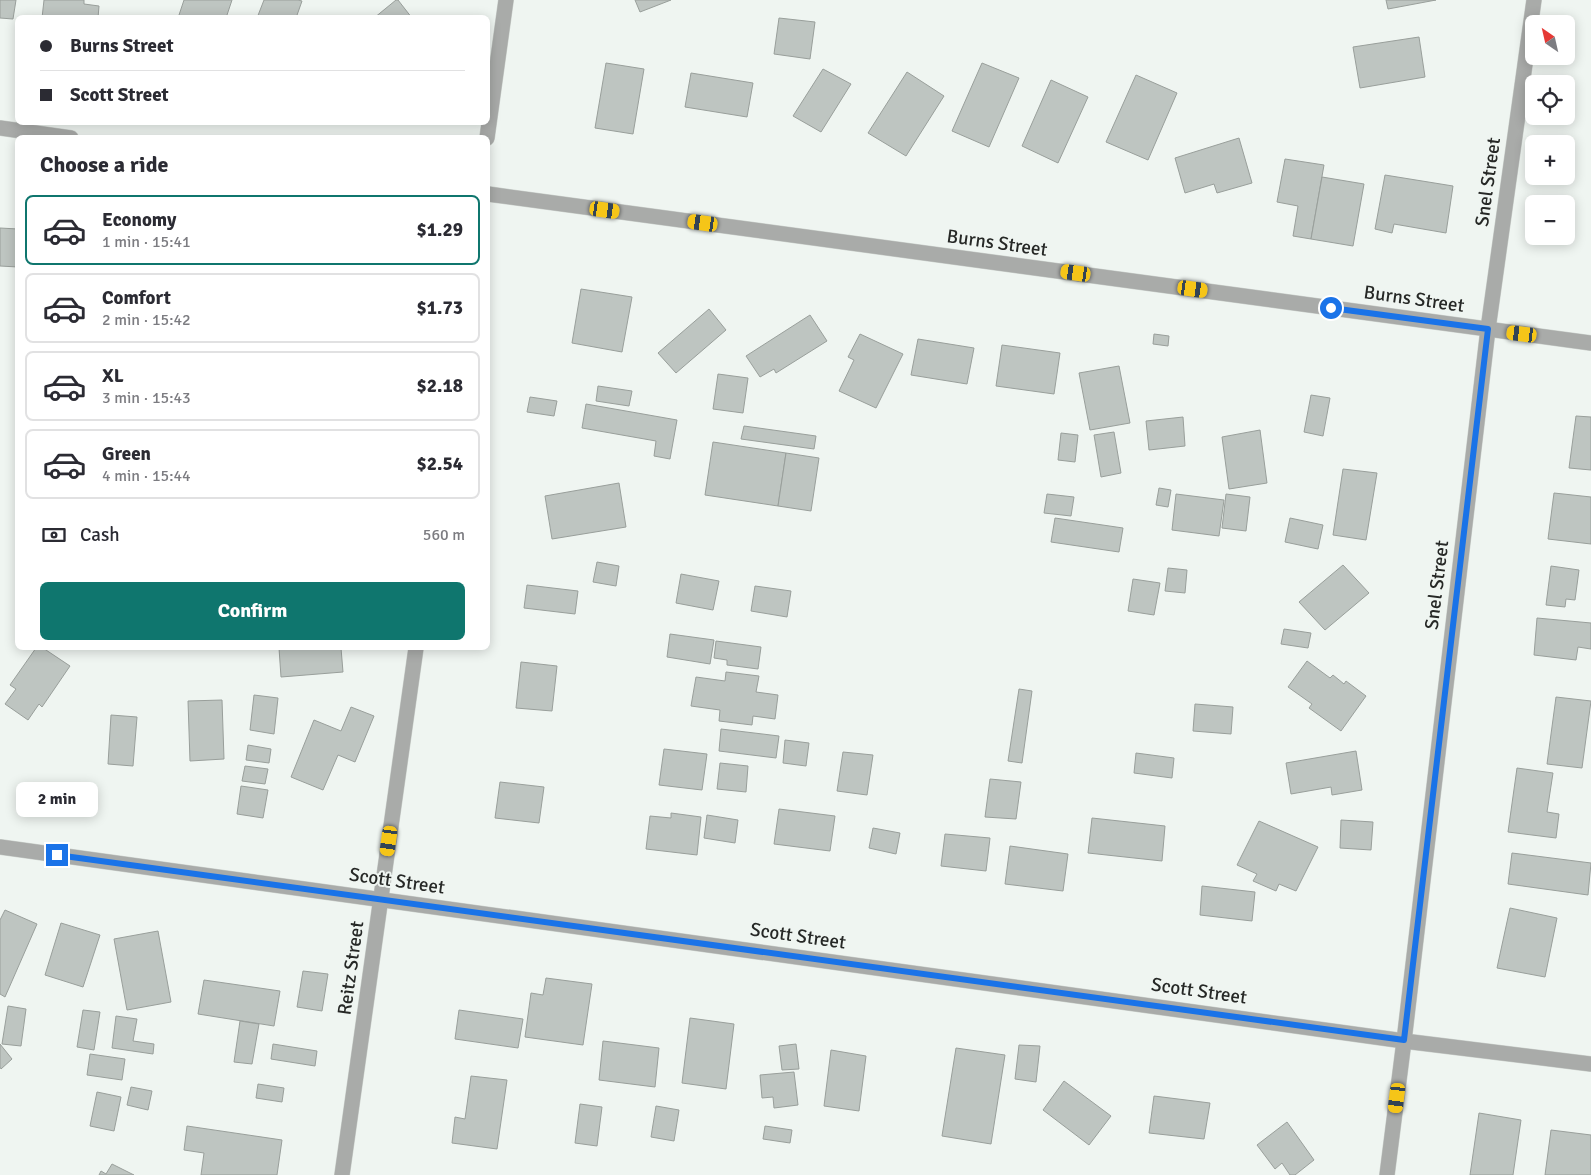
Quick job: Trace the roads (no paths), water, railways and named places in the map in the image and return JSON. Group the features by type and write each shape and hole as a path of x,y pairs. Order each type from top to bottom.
{"street":[{"path":"490,110 506,0"},
{"name":"Snel Street","path":"1387,1175 1488,329 1534,0"},
{"path":"0,128 50,135"},
{"name":"Burns Street","path":"490,194 1591,343"},
{"name":"Reitz Street","path":"342,1175 416,650"},
{"name":"Scott Street","path":"0,847 1591,1064"}]}
